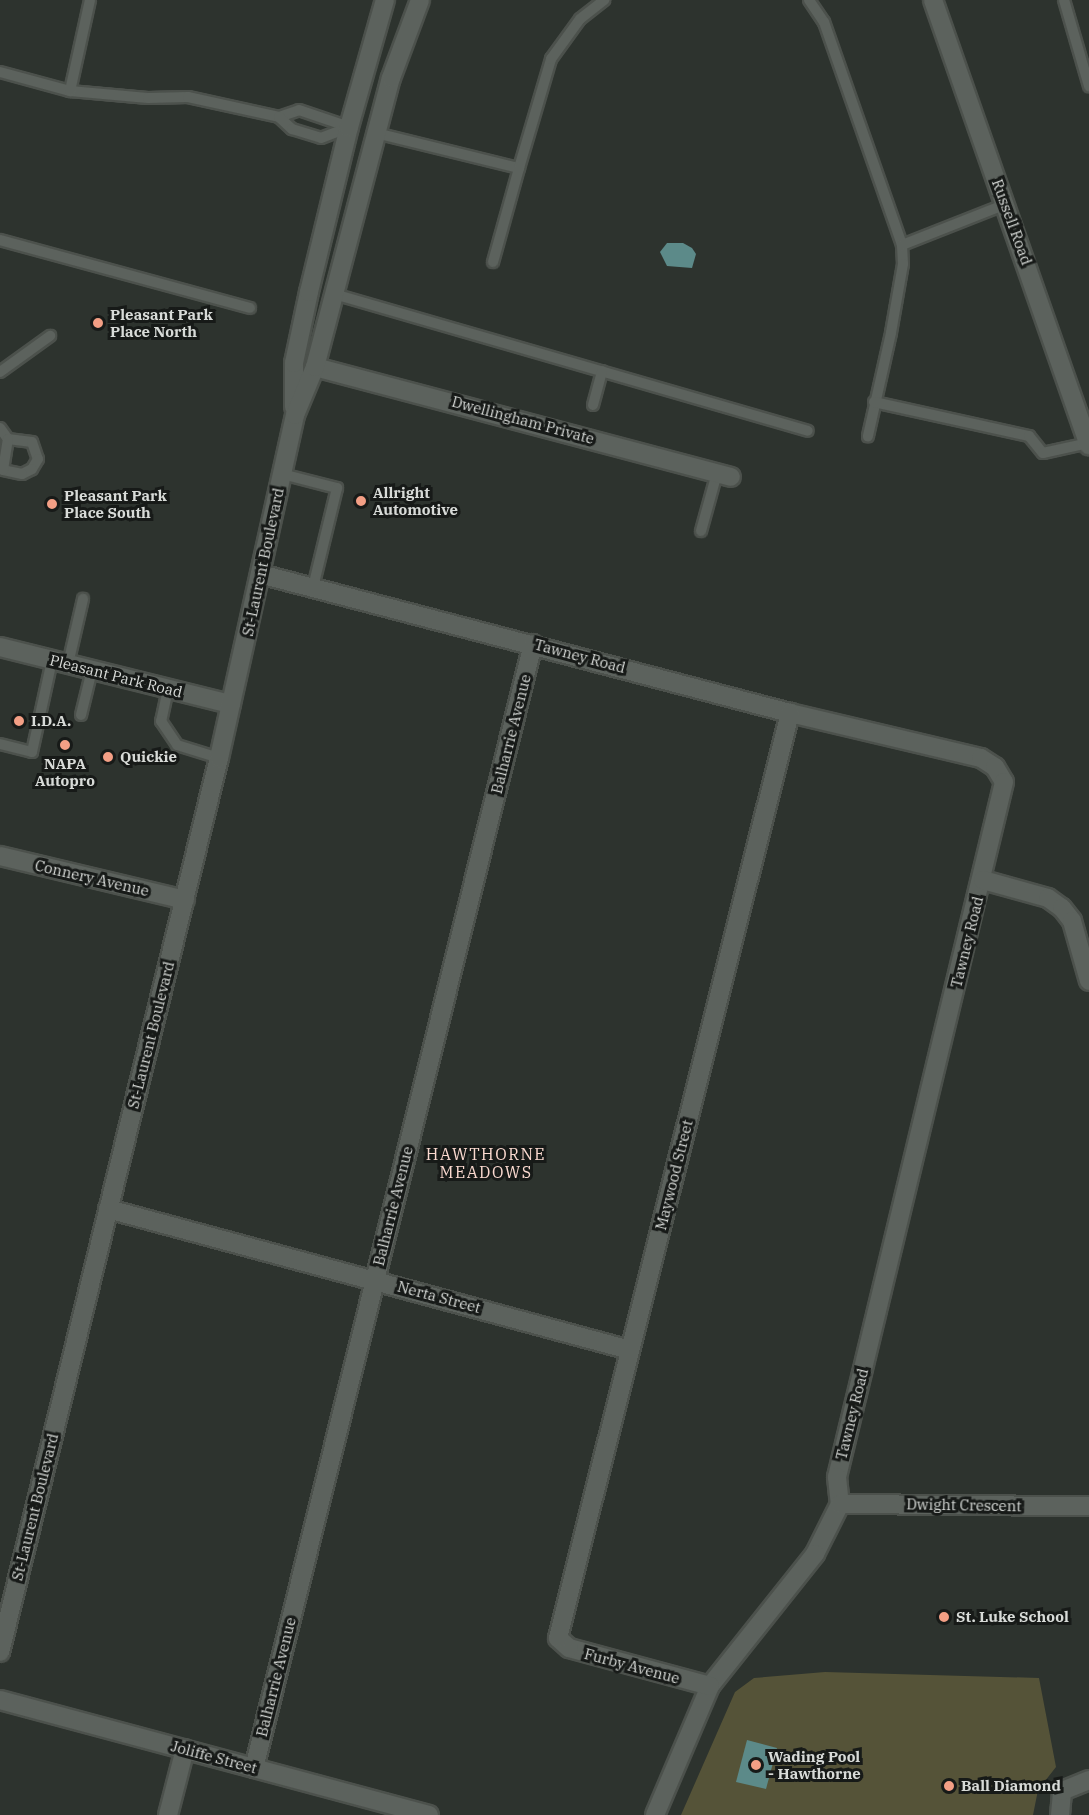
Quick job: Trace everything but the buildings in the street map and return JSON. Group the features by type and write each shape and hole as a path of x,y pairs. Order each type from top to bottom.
{"street":[{"name":"St-Laurent Boulevard","path":"295,415 294,363 349,127 385,0"},
{"name":"St-Laurent Boulevard","path":"0,1652 219,758 295,415 315,366 391,78 420,0"},
{"name":"Russell Road","path":"933,0 1006,204 1081,390 1089,444"},
{"path":"349,127 376,133"},
{"name":"Dwellingham Private","path":"315,366 724,475"},
{"name":"Tawney Road","path":"260,573 790,713 981,758 995,767 1004,782 983,880 837,1477 840,1504"},
{"name":"Balharrie Avenue","path":"254,1768 533,644"},
{"name":"Pleasant Park Road","path":"0,648 231,704"},
{"name":"Maywood Street","path":"558,1638 790,713"},
{"name":"Connery Avenue","path":"0,856 185,900"},
{"path":"983,880 1048,898 1062,908 1072,921 1089,981"},
{"name":"Nerta Street","path":"108,1209 630,1350"},
{"path":"655,1815 710,1686 815,1554 840,1504"},
{"name":"Dwight Crescent","path":"840,1504 1089,1506"},
{"name":"Furby Avenue","path":"558,1638 569,1648 710,1686"},
{"name":"Joliffe Street","path":"0,1700 254,1768 369,1808 429,1815"},
{"path":"168,1815 185,1749"},
{"path":"1060,1815 1062,1791 1089,1780"}],"lane":[{"path":"70,91 90,0"},
{"path":"493,261 551,58 580,19 604,0"},
{"path":"809,0 824,22 902,245 900,282 868,436"},
{"path":"1064,0 1089,86"},
{"path":"0,72 70,91 148,98 188,97 279,117 292,129 321,138 349,127"},
{"path":"279,117 298,110 349,127"},
{"path":"376,133 519,168"},
{"path":"902,245 1006,204"},
{"path":"0,240 250,308"},
{"path":"334,294 808,431"},
{"path":"0,372 50,336"},
{"path":"593,405 602,371"},
{"path":"874,402 1029,436 1043,453 1089,444"},
{"path":"0,428 8,439 2,472 27,472 38,459 32,442 8,439"},
{"path":"282,474 337,488 313,587"},
{"path":"700,531 724,475"},
{"path":"0,744 32,752 60,662 83,599"},
{"path":"81,715 92,670"},
{"path":"168,688 161,721 177,745 219,758"}],"shaded area":[{"path":"825,1672 1039,1678 1056,1767 1038,1790 1033,1815 681,1815 735,1692 754,1678"}],"water":[{"path":"667,243 683,243 692,248 696,254 692,268 667,266 660,252"},
{"name":"Wading Pool - Hawthorne","path":"747,1740 777,1748 766,1789 736,1782"}],"place":[{"name":"Pleasant Park Place North","path":"98,323"},
{"name":"Allright Automotive","path":"361,501"},
{"name":"Pleasant Park Place South","path":"52,504"},
{"name":"I.D.A.","path":"19,721"},
{"name":"NAPA Autopro","path":"65,745"},
{"name":"Quickie","path":"108,757"},
{"name":"St. Luke School","path":"944,1617"},
{"name":"Wading Pool - Hawthorne","path":"756,1765"},
{"name":"Ball Diamond","path":"949,1786"}],"district":[{"name":"HAWTHORNE MEADOWS","path":"486,1163"}]}
